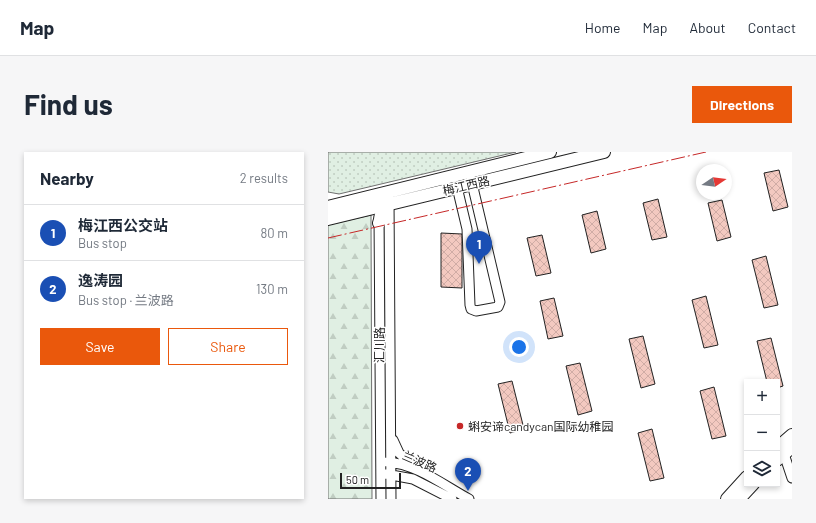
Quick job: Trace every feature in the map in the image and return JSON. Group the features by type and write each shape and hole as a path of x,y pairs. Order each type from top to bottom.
{"main road":[{"name":"梅江西路","path":"328,218 385,200 408,186 550,152"},
{"name":"梅江西路","path":"328,206 412,198 604,152"},
{"path":"385,200 385,222"},
{"path":"782,452 792,435"},
{"path":"727,499 744,481"},
{"path":"739,499 750,487"}],"street":[{"path":"457,187 467,229 470,305 473,310 479,312 498,307 500,302 469,172"},
{"path":"385,222 398,207 412,198"},
{"name":"汇川路","path":"381,499 385,222"},
{"name":"汇川路","path":"385,222 393,462 391,474 391,499"},
{"path":"381,432 387,452 393,462 415,475"},
{"path":"391,433 394,445 415,475"},
{"path":"782,452 792,478"},
{"name":"兰波路","path":"381,462 393,462"},
{"name":"兰波路","path":"381,473 415,475 469,499"},
{"name":"兰波路","path":"415,475 452,499"}],"green space":[{"path":"328,152 516,152 339,194 328,192"},
{"path":"371,215 372,499 328,499 328,225"}],"building":[{"path":"779,170 788,207 773,211 764,173"},
{"path":"658,199 667,237 652,240 643,203"},
{"path":"722,200 731,237 717,241 708,203"},
{"path":"597,211 606,249 591,253 582,215"},
{"path":"441,233 462,234 462,288 441,287"},
{"path":"542,235 551,273 536,276 527,238"},
{"path":"766,256 778,305 764,308 752,260"},
{"path":"706,296 718,345 704,348 692,300"},
{"path":"554,298 563,336 548,339 540,301"},
{"path":"643,336 655,384 641,388 629,339"},
{"path":"771,338 783,386 780,387 780,379 766,379 757,341"},
{"path":"580,363 592,411 578,415 566,366"},
{"path":"512,381 524,429 510,433 498,384"},
{"path":"714,387 726,436 712,439 700,391"},
{"path":"652,429 664,478 650,481 638,433"}],"power":[{"path":"328,238 706,152"}],"place":[{"name":"梅江西公交站","path":"479,264"},
{"name":"蝌安谛candycan国际幼稚园","path":"460,426"},
{"name":"逸涛园","path":"468,491"}]}
